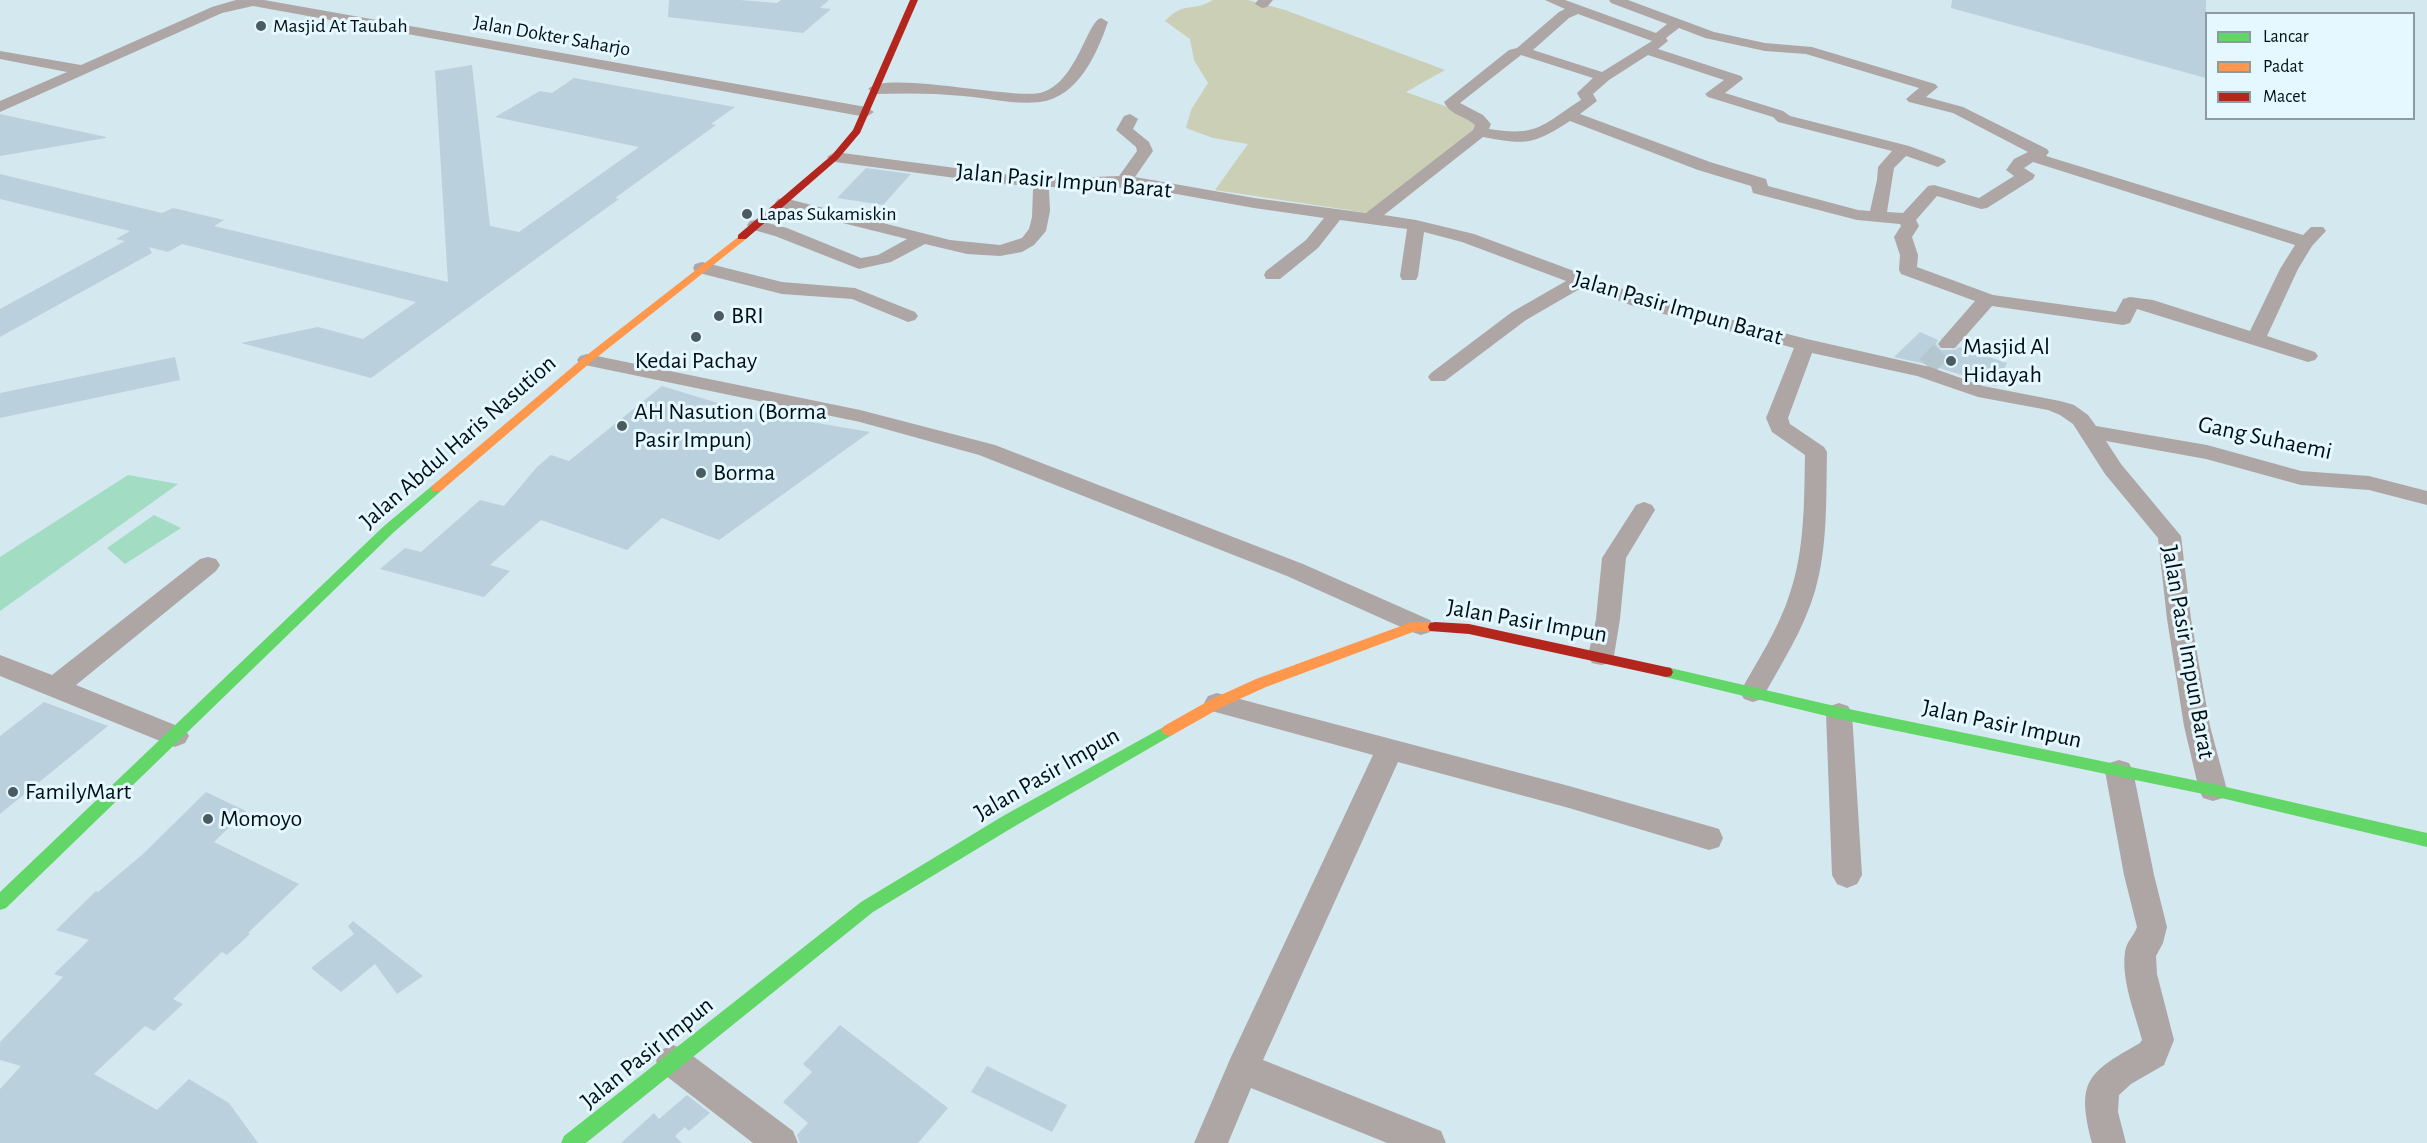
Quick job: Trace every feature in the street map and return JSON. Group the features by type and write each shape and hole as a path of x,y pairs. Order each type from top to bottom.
{"main road":[{"name":"Jalan Abdul Haris Nasution","path":"0,903 389,529 587,360 784,203 835,157 856,131 866,112 914,0"},
{"name":"Jalan Pasir Impun","path":"571,1143 867,907 1009,821 1218,703 1261,683 1412,627 1470,629 1600,656 1839,713 2213,790 2427,840"}],"street":[{"path":"1552,0 1578,9 1736,79 1713,94 1778,114 1784,119 1903,149 1938,162"},
{"path":"1617,0 1710,35 1765,47 1806,50 1930,87 1914,99 1958,110 2041,152 2020,162 2014,170 2027,175 1981,204 1934,190 1907,219"},
{"name":"Jalan Dokter Saharjo","path":"0,107 218,10 236,4 253,2 866,112"},
{"path":"1522,51 1564,15 1578,9"},
{"path":"876,89 954,91 1029,98 1048,96 1065,84 1086,58 1101,22"},
{"path":"1480,132 1527,138 1538,135 1589,101 1585,93 1604,77 1653,44 1677,23"},
{"path":"1370,218 1480,132 1483,124 1477,118 1455,108 1452,102 1514,52 1522,51 1604,77"},
{"path":"0,56 82,70"},
{"path":"1569,115 1704,166 1760,183 1758,189 1834,211 1907,219"},
{"path":"1124,181 1145,151 1143,145 1124,130 1130,119"},
{"path":"1879,216 1878,208 1888,178 1886,167 1903,149"},
{"path":"2031,156 2311,236 2279,289 2268,318 2255,340"},
{"name":"Jalan Pasir Impun Barat","path":"835,157 1001,179 1069,183 1124,181 1416,225 1468,237 1640,302 1805,345 1925,369 1978,391 2053,405 2067,410 2081,420 2113,469 2169,536 2185,658 2197,726 2213,790"},
{"path":"784,203 957,248 987,251 1018,246 1033,238 1039,229 1041,190"},
{"path":"1273,275 1312,244 1336,214"},
{"path":"1907,219 1910,226 1903,237 1909,255 1908,270 1990,300 2123,319 2130,303 2146,304 2308,356"},
{"path":"756,225 781,232 860,264 871,263 891,255 923,238"},
{"path":"1409,276 1416,225"},
{"path":"702,268 802,291 855,294 908,316"},
{"path":"1438,377 1519,316 1580,280"},
{"path":"1948,344 1985,302 1990,300"},
{"path":"1753,692 1796,605 1808,571 1813,536 1816,452 1780,427 1777,418 1805,345"},
{"path":"587,360 860,416 966,443 1295,570 1421,627"},
{"name":"Gang Suhaemi","path":"2090,432 2207,452 2301,478 2369,483 2427,498"},
{"path":"1600,656 1608,619 1614,558 1644,510"},
{"path":"55,687 208,565"},
{"path":"0,665 175,736"},
{"path":"1218,703 1709,838"},
{"path":"1839,713 1847,875"},
{"path":"1211,1143 1243,1068 1390,749"},
{"path":"2109,1143 2101,1112 2103,1088 2119,1073 2152,1054 2158,1040 2141,974 2140,950 2148,943 2152,927 2139,875 2119,771"},
{"path":"673,1060 781,1143"},
{"path":"1243,1068 1430,1143"}],"shaded area":[{"path":"1213,0 1248,0 1285,10 1445,70 1406,92 1475,117 1476,124 1472,131 1368,213 1215,190 1248,144 1213,138 1186,128 1191,110 1208,83 1194,60 1190,39 1165,21 1178,11"},
{"path":"128,475 178,484 0,611 0,557"},
{"path":"154,515 181,528 125,564 107,548"}],"building":[{"path":"669,0 740,0 777,3 781,0 829,0 820,8 831,9 803,33 668,17"},
{"path":"1952,0 2206,0 2205,78 1951,8"},
{"path":"472,65 490,226 519,232 639,147 495,117 540,91 552,93 574,78 735,107 711,124 716,125 615,198 619,199 371,378 241,343 318,327 363,339 416,302 182,244 168,252 149,247 152,253 0,337 0,309 125,241 116,239 130,231 0,199 0,174 162,213 173,208 224,220 214,226 448,282 435,71"},
{"path":"0,114 106,137 106,138 0,156"},
{"path":"866,168 911,174 883,205 837,198"},
{"name":"Masjid Al Hidayah","path":"1920,332 1938,340 1936,344 1941,350 1955,350 1959,347 2007,363 1996,386 1930,365 1894,357"},
{"path":"175,357 180,380 0,418 0,393"},
{"path":"662,386 741,410 870,432 719,540 662,518 627,550 541,520 490,565 510,571 484,597 380,569 405,548 421,552 480,500 504,506 537,467 551,455 569,461"},
{"path":"44,702 108,726 0,814 0,736"},
{"path":"206,792 246,811 214,842 299,884 227,955 222,952 173,999 183,1004 154,1031 145,1026 94,1074 157,1110 189,1079 229,1103 258,1143 0,1143 0,1089 21,1066 0,1060 0,1042 63,977 54,974 89,940 56,930 96,891 98,892 143,854"},
{"path":"353,921 423,976 397,994 375,964 341,992 311,968 354,934 348,926"},
{"path":"840,1025 948,1108 918,1143 800,1143 797,1135 808,1123 783,1102 812,1072 803,1064"},
{"path":"987,1066 1067,1105 1052,1132 971,1092"},
{"path":"687,1095 710,1113 689,1131 685,1127 675,1136 682,1143 621,1143 654,1113 659,1119"}],"tunnel":[{"path":"1927,366 1948,344"}],"traffic: fast":[{"path":"0,903 389,529 437,488"},
{"path":"1666,672 1839,713 2213,790 2427,840"},
{"path":"571,1143 867,907 1009,821 1169,730"}],"traffic: slow":[{"path":"437,488 587,360 742,237"},
{"path":"1169,730 1217,703 1261,683 1412,627 1435,627"}],"traffic: jam":[{"path":"742,237 835,157 857,131 914,0"},
{"path":"1435,627 1469,629 1666,672"}],"place":[{"name":"Masjid At Taubah","path":"261,26"},
{"name":"Lapas Sukamiskin","path":"747,214"},
{"name":"BRI","path":"719,316"},
{"name":"Kedai Pachay","path":"696,337"},
{"name":"Masjid Al Hidayah","path":"1951,361"},
{"name":"AH Nasution (Borma Pasir Impun)","path":"622,426"},
{"name":"Borma","path":"701,473"},
{"name":"FamilyMart","path":"13,792"},
{"name":"Momoyo","path":"208,819"}]}
